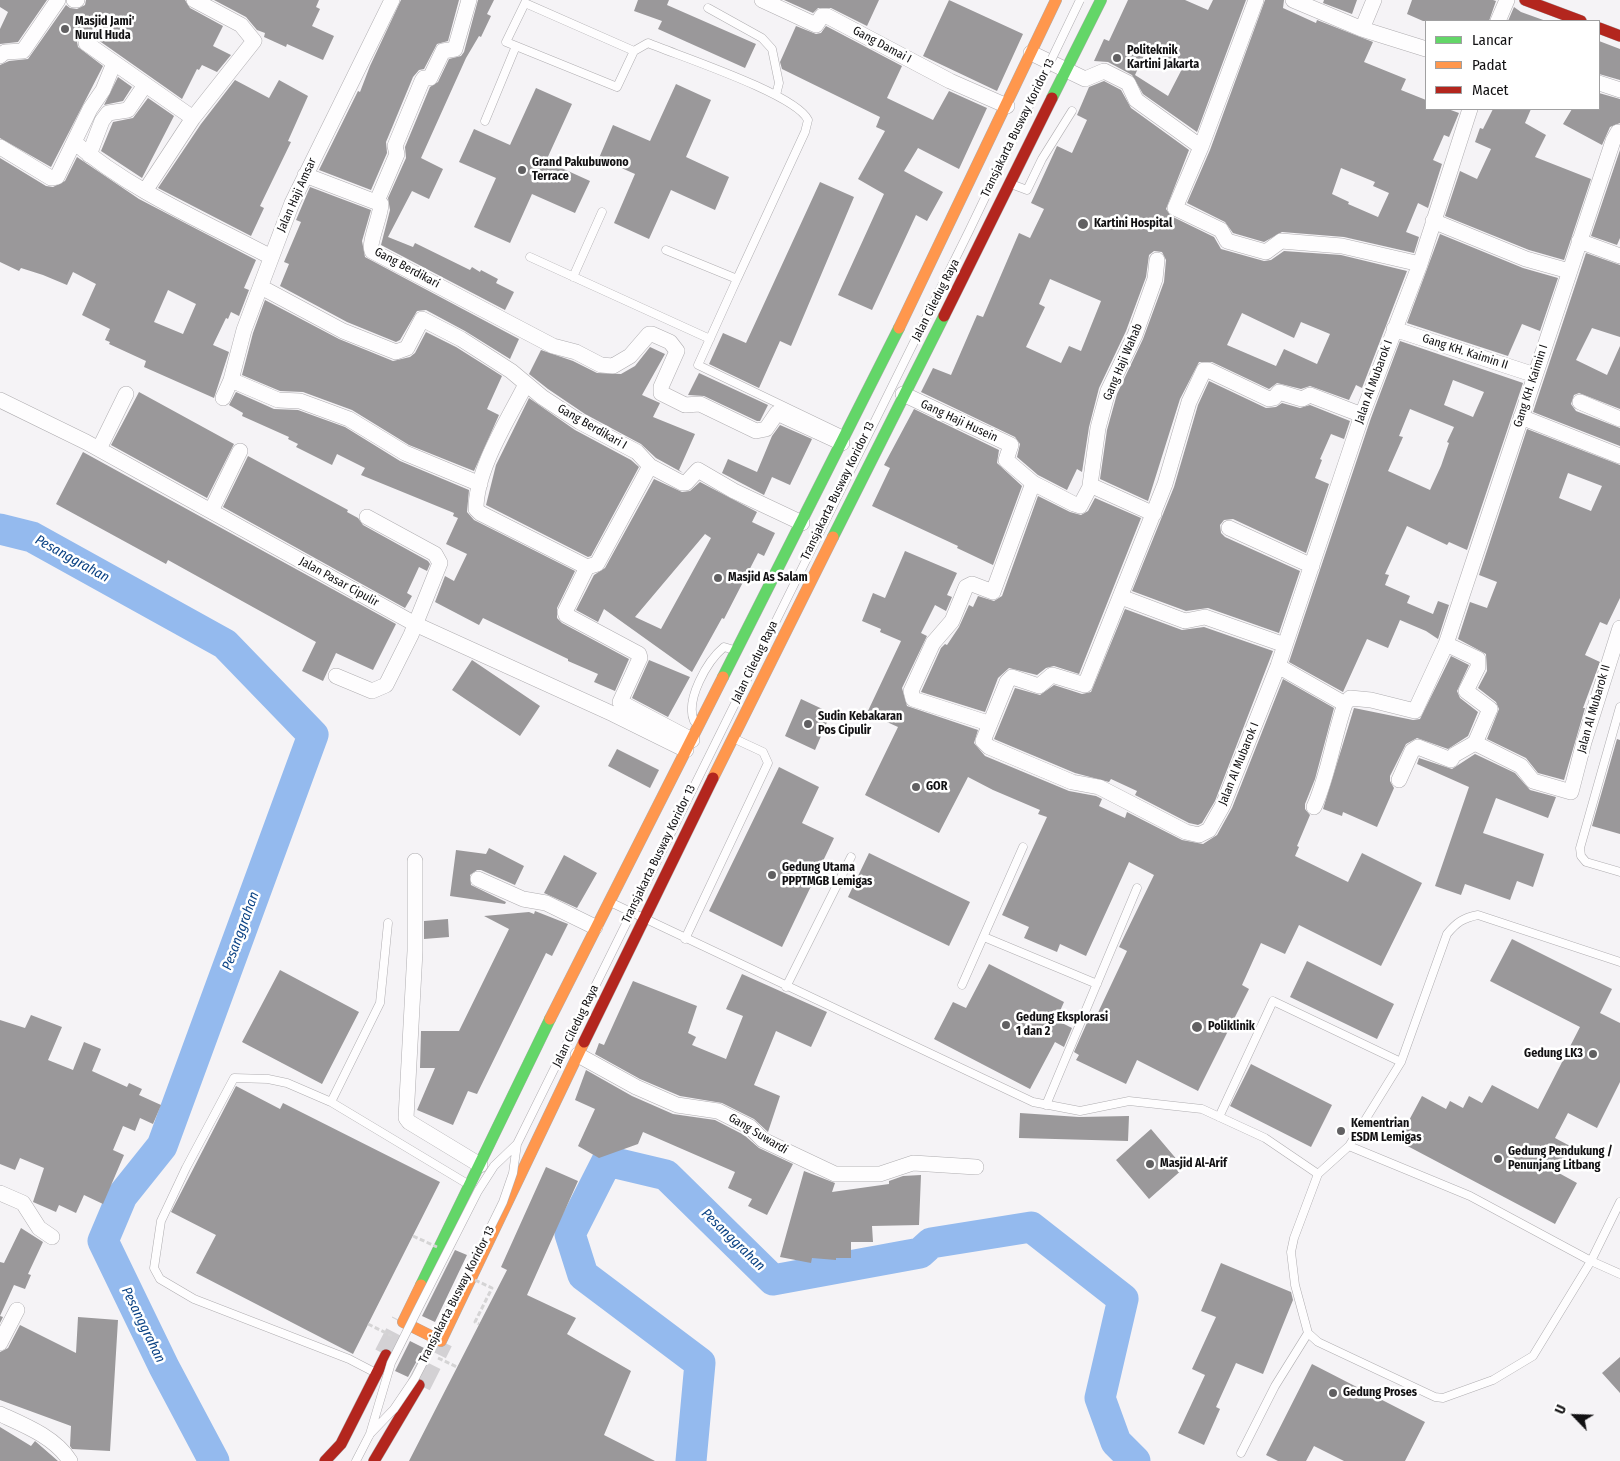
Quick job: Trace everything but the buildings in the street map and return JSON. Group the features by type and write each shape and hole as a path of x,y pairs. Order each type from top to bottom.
{"main road":[{"name":"Jalan Ciledug Raya","path":"1056,0 978,168 873,381 609,901 402,1322 442,1341 643,919 1101,0"},
{"path":"1525,0 1578,20"},
{"path":"1600,28 1620,36"},
{"path":"978,168 1010,184"},
{"path":"873,381 903,394"},
{"path":"722,679 754,694"},
{"path":"325,1461 340,1444 386,1355"},
{"path":"374,1460 419,1385"},
{"path":"340,1444 340,1461"}],"street":[{"path":"0,56 5,52 23,51 58,0"},
{"path":"145,190 193,118 254,41 240,25 194,0"},
{"name":"Jalan Haji Amsar","path":"223,398 231,380 244,330 292,203 392,0"},
{"path":"305,175 377,201 397,154 395,146 422,81 424,78 430,78 443,51 454,49 469,0"},
{"name":"Gang Damai I","path":"762,0 816,25 822,16 827,16 950,81 1007,106"},
{"path":"1256,0 1201,147 1175,208 1221,230 1227,241 1263,252 1269,251 1281,240 1342,246 1420,264"},
{"path":"1293,0 1362,29 1425,49"},
{"path":"1362,29 1374,0"},
{"path":"1498,20 1507,0"},
{"path":"86,42 193,118"},
{"path":"1031,53 1085,79 1104,71 1128,83 1136,100 1201,147"},
{"path":"0,147 51,178 60,174 90,109 103,90 114,63"},
{"path":"1600,82 1620,90"},
{"path":"89,155 102,121 108,113 128,110 145,85"},
{"name":"Jalan Al Mubarok I","path":"988,723 983,741 989,747 1072,782 1099,786 1186,832 1199,835 1209,830 1223,805 1278,666 1362,415 1420,264 1470,110"},
{"name":"Gang KH. Kaimin I","path":"1345,704 1350,698 1371,700 1415,711 1446,644 1579,241 1613,141 1618,132 1620,132"},
{"path":"74,142 89,155 145,190 271,257"},
{"name":"Gang Berdikari","path":"377,201 381,206 377,227 370,244 372,252 553,346 571,350 608,366 619,364 649,334 652,334 670,342 677,351 661,387 661,393 666,397 685,405 700,404 756,431 766,429 777,413 844,439"},
{"path":"1433,221 1526,259 1569,271"},
{"path":"1579,241 1620,256"},
{"name":"Gang Haji Wahab","path":"1090,487 1098,428 1108,391 1136,335 1155,279 1158,260"},
{"name":"Gang Berdikari I","path":"261,287 343,331 396,352 407,348 422,319 462,339 511,371 526,384 580,422 637,452 650,466 682,483 686,483 698,470 734,491 802,523"},
{"name":"Gang KH. Kaimin II","path":"1394,329 1535,375"},
{"path":"1033,483 993,592 972,584 966,587 952,621 933,644 911,691 913,699 988,723 1007,682 1012,677 1039,686 1052,674 1084,686 1154,514 1190,402 1204,370 1208,370 1269,399 1274,398 1279,392 1302,399 1310,395 1362,415"},
{"path":"231,380 278,400 300,401 349,419 405,453 480,484"},
{"path":"526,384 501,434 480,484 476,510 480,514 587,567 597,564 650,466"},
{"path":"99,449 126,394"},
{"name":"Gang Haji Husein","path":"903,394 1011,446 1006,460 1033,483 1080,506 1090,487"},
{"name":"Jalan Pasar Cipulir","path":"0,400 99,449 415,624 692,739"},
{"path":"1580,402 1620,419"},
{"path":"1520,417 1620,456"},
{"path":"211,511 240,451"},
{"path":"1090,487 1154,514"},
{"path":"336,676 360,688 372,691 386,685 394,672 415,624 440,560 429,550 367,517"},
{"path":"1229,528 1312,566"},
{"path":"587,567 565,612 568,617 640,654 640,658 617,708"},
{"path":"1121,597 1185,621 1205,617 1285,645"},
{"name":"Jalan Al Mubarok II","path":"1475,743 1521,766 1533,781 1571,792 1600,687 1620,628"},
{"path":"1399,780 1412,750 1418,747 1451,760 1454,755 1475,743 1490,708 1466,691 1478,667 1478,658 1446,644"},
{"path":"1278,666 1345,704 1333,738 1322,790 1314,806"},
{"path":"415,861 415,951 406,1118 409,1122 480,1165"},
{"path":"478,879 523,898 546,903 596,928"},
{"name":"Gang Suwardi","path":"578,1055 636,1087 677,1105 718,1111 750,1127 763,1140 835,1174 880,1174 913,1163 976,1166"},
{"path":"0,1193 23,1203 39,1228 52,1237"},
{"path":"0,1343 17,1310"},
{"path":"0,1414 36,1431 66,1455 70,1461"}],"lane":[{"name":"Transjakarta Busway Koridor 13","path":"370,1434 394,1409 415,1378 504,1202 513,1173 517,1144 969,231 1080,0"},
{"path":"634,51 524,3 506,42 617,87 634,51 648,43 776,95 805,114 808,120 805,132 698,365 844,439"},
{"path":"708,8 762,38 772,49 779,83 776,95"},
{"path":"484,121 516,46"},
{"path":"1010,184 1027,190 1042,159 1072,111"},
{"path":"573,277 602,212"},
{"path":"666,250 737,280"},
{"path":"530,257 710,339"},
{"path":"692,739 690,712 692,699 713,657 724,647 737,651"},
{"path":"706,671 722,679"},
{"path":"1620,707 1580,848 1581,856 1586,862 1620,872"},
{"path":"685,939 768,763 763,752 733,738"},
{"path":"962,985 1023,847"},
{"path":"786,987 850,857"},
{"path":"1046,1105 1137,888"},
{"path":"609,901 786,987 1033,1102 1080,1111 1129,1102 1202,1109 1265,1138 1318,1174"},
{"path":"1620,962 1478,915 1464,918 1456,923 1447,934 1401,1062 1349,1146 1318,1174 1298,1226 1291,1252 1295,1285 1308,1333 1327,1346 1434,1397 1443,1398 1494,1380 1533,1356 1591,1261 1620,1202"},
{"path":"331,1102 380,1004 388,923"},
{"path":"984,937 1097,984"},
{"path":"1219,1117 1273,1001 1401,1062"},
{"path":"377,1374 349,1359 194,1298 160,1279 154,1268 161,1221 186,1168 234,1078 268,1079 287,1083 331,1102 470,1185"},
{"name":"Transjakarta Busway Koridor 13","path":"356,1461 370,1434 391,1363 432,1280 478,1191 494,1166 517,1144"},
{"path":"1349,1146 1470,1196 1591,1261 1620,1274"},
{"path":"1241,1453 1275,1386 1308,1333"}],"waterway":[{"name":"Pesanggrahan","path":"0,529 32,537 225,644 313,735 162,1146 122,1196 103,1241 164,1367 214,1461"},
{"name":"Pesanggrahan","path":"691,1461 700,1363 583,1275 570,1234 607,1161 666,1175 773,1280 920,1253 931,1243 1031,1227 1123,1299 1100,1398 1116,1442 1135,1461"}],"tunnel":[{"path":"386,1355 403,1322"},
{"path":"419,1385 441,1341"}],"traffic: fast":[{"path":"1052,98 1101,0"},
{"path":"833,537 944,316"},
{"path":"723,677 899,328"},
{"path":"421,1285 550,1019"}],"traffic: slow":[{"path":"899,328 1056,0"},
{"path":"713,778 833,537"},
{"path":"550,1019 723,677"},
{"path":"421,1285 403,1322 441,1341 584,1042"}],"traffic: jam":[{"path":"1525,0 1578,20"},
{"path":"1600,28 1620,36"},
{"path":"944,316 1052,98"},
{"path":"584,1042 713,778"},
{"path":"325,1461 341,1444 386,1355"},
{"path":"374,1461 419,1385"}],"place":[{"name":"Masjid Jami' Nurul Huda","path":"65,29"},
{"name":"Politeknik Kartini Jakarta","path":"1117,58"},
{"name":"Grand Pakubuwono Terrace","path":"522,170"},
{"name":"Kartini Hospital","path":"1083,224"},
{"name":"Masjid As Salam","path":"718,578"},
{"name":"Sudin Kebakaran Pos Cipulir","path":"808,724"},
{"name":"GOR","path":"916,787"},
{"name":"Gedung Utama PPPTMGB Lemigas","path":"772,875"},
{"name":"Gedung Eksplorasi 1 dan 2","path":"1006,1025"},
{"name":"Poliklinik","path":"1197,1027"},
{"name":"Gedung LK3","path":"1593,1054"},
{"name":"Kementrian ESDM Lemigas","path":"1341,1131"},
{"name":"Gedung Pendukung / Penunjang Litbang","path":"1498,1159"},
{"name":"Masjid Al-Arif","path":"1150,1164"},
{"name":"Gedung Proses","path":"1333,1393"}]}
